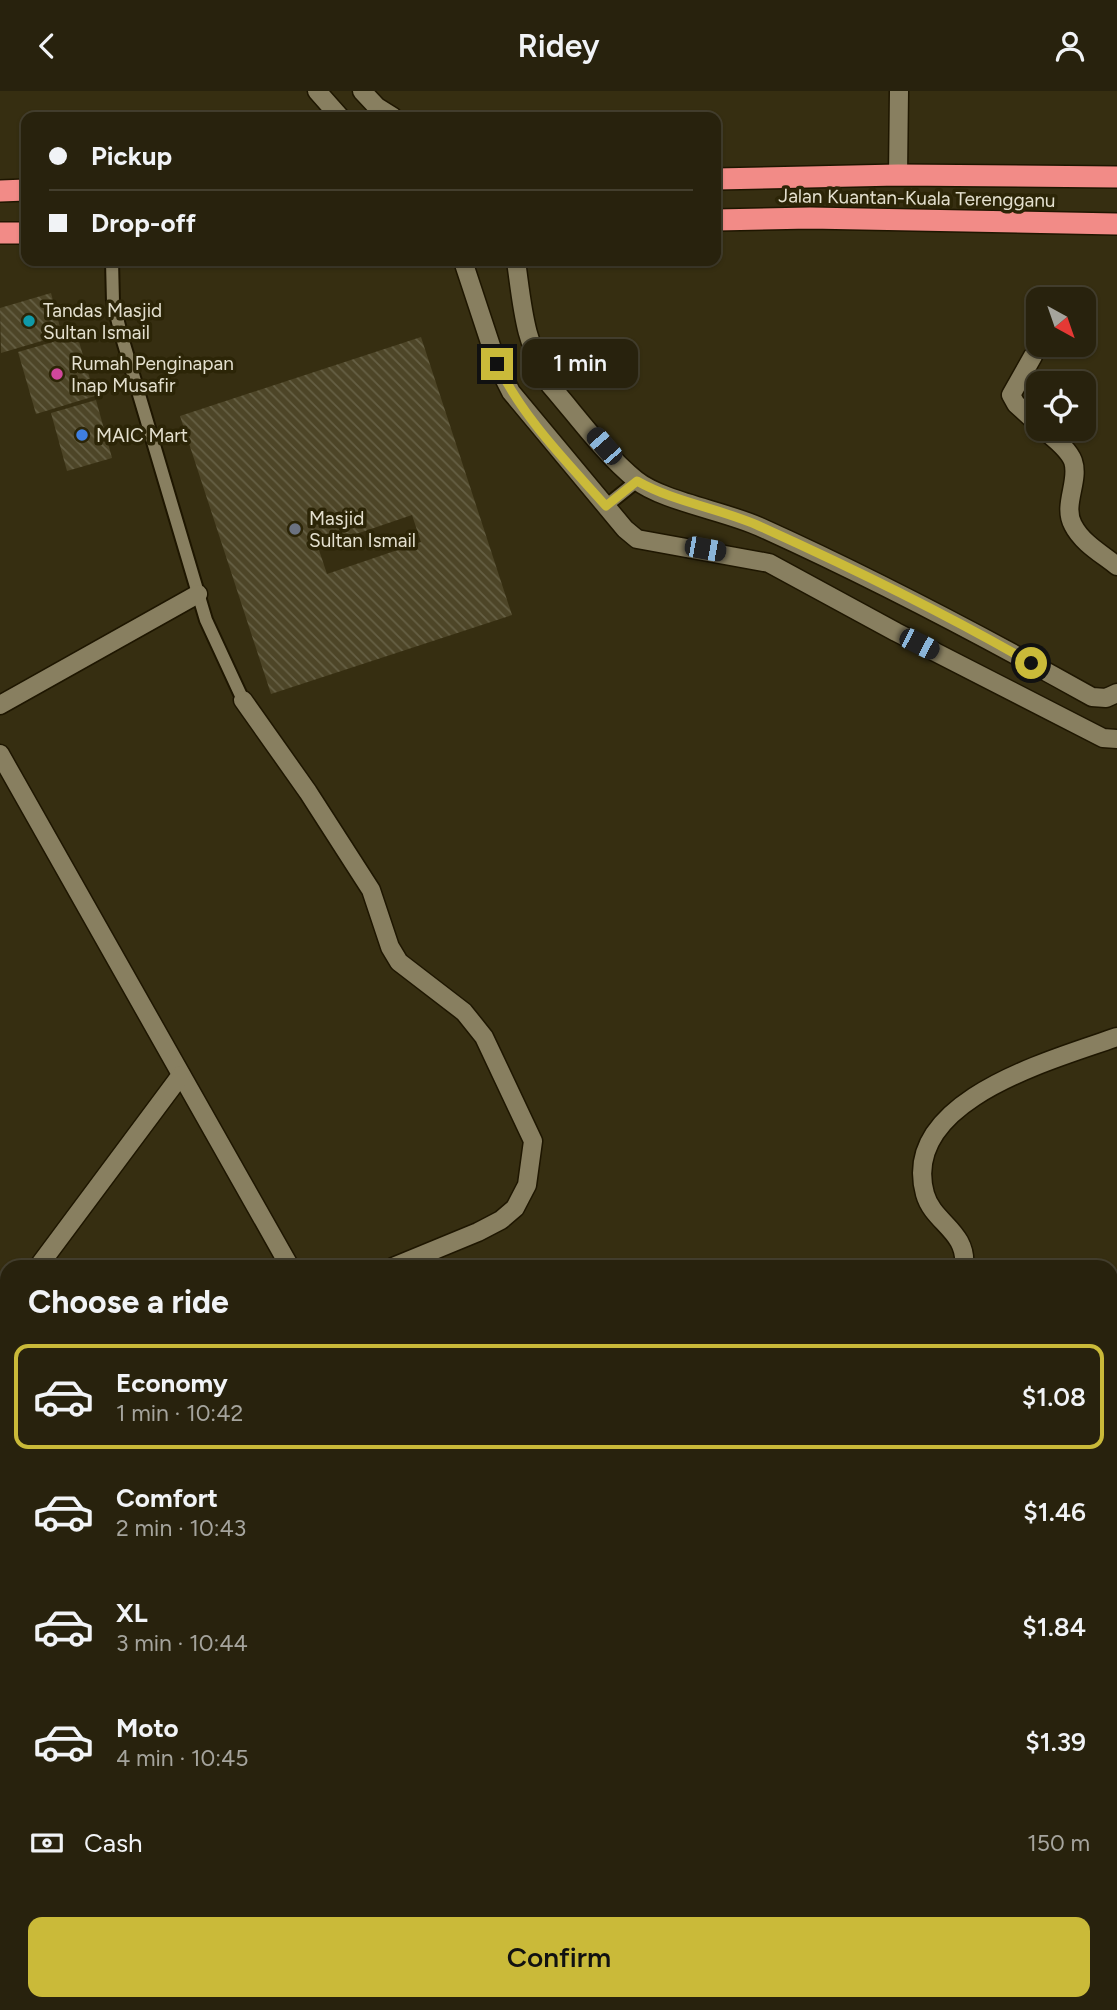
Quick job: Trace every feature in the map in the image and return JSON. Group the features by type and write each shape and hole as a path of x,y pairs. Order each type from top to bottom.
{"highway":[{"name":"Jalan Kuantan-Kuala Terengganu","path":"721,179 1117,177"},
{"path":"0,191 21,190"},
{"name":"Jalan Kuantan-Kuala Terengganu","path":"721,220 810,218 1117,223"},
{"path":"0,233 21,233"}],"street":[{"path":"317,91 336,112"},
{"path":"362,91 385,112"},
{"path":"898,176 899,91"},
{"path":"465,266 497,364 511,392 637,539 769,563 896,632 1103,738 1117,739"},
{"path":"517,266 523,320 539,366 550,385 637,481 665,495 742,519 831,559 990,640 1092,697 1106,698 1117,693"},
{"path":"1026,413 1011,395 1031,357"},
{"path":"1056,441 1069,453 1074,463 1069,512 1072,524 1081,537 1117,566"},
{"path":"0,705 198,594"},
{"path":"243,700 308,792 371,890 390,947 399,962 464,1012 484,1037 533,1141 527,1185 515,1208 501,1220 478,1232 410,1260"},
{"path":"0,754 286,1260"},
{"path":"963,1260 962,1244 926,1198 924,1188 923,1169 928,1147 948,1114 988,1088 1117,1037"},
{"path":"43,1260 181,1075"}],"lane":[{"path":"112,266 113,302 121,334 198,594 206,620 243,700"},
{"path":"606,506 637,481"}],"building":[{"name":"Tandas Masjid Sultan Ismail","path":"51,293 62,335 1,353 0,308"},
{"name":"Rumah Penginapan Inap Musafir","path":"77,335 95,396 36,414 18,352"},
{"name":"Masjid Sultan Ismail","path":"421,337 512,615 271,694 180,416","holes":["412,515 421,542 327,574 318,547"]},
{"name":"MAIC Mart","path":"96,400 112,458 67,471 51,413"}],"place":[{"name":"Tandas Masjid Sultan Ismail","path":"29,321"},
{"name":"Rumah Penginapan Inap Musafir","path":"57,374"},
{"name":"MAIC Mart","path":"82,435"},
{"name":"Masjid Sultan Ismail","path":"295,529"}],"route":[{"path":"497,364 511,392 529,418 606,506 637,481 665,495 742,519 831,559 1031,663"}]}
